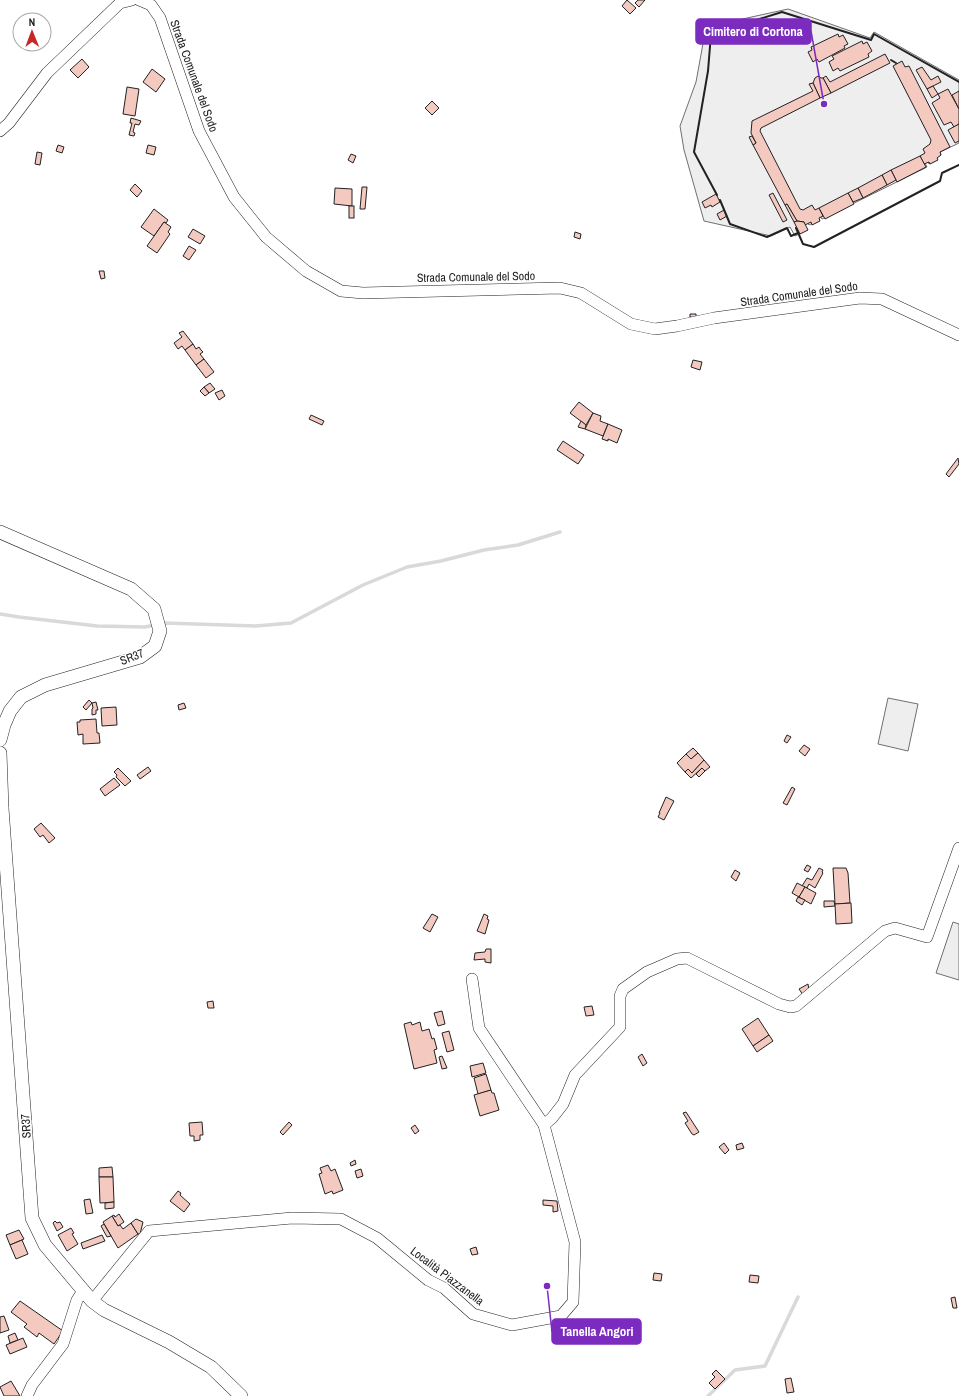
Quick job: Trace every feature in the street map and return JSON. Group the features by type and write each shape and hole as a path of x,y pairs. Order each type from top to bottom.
{"street":[{"path":"0,131 9,123 47,73 120,4 132,0"},
{"name":"Strada Comunale del Sodo","path":"139,0 151,6 160,18 199,131 234,197 266,237 306,271 342,291 363,293 560,288 581,293 631,324 655,329 714,318 860,298 882,299 959,335"},
{"name":"SR37","path":"0,532 131,589 154,608 160,631 155,646 140,657 45,685 21,697 10,711 0,740"},
{"name":"SR37","path":"0,753 2,808 32,1218 45,1245 92,1302 104,1310 169,1342 211,1367 241,1396"},
{"path":"544,1125 552,1118 563,1104 575,1075 620,1027 620,996 623,989 647,972 677,959 687,958 779,1004 790,1007 796,1006 885,931 894,928 927,937 959,848"},
{"name":"Località Piazzanella","path":"92,1302 149,1231 292,1218 341,1219 377,1238 428,1280 444,1288 473,1314 512,1324 561,1316 573,1302 575,1242 544,1125 479,1028 472,979"},
{"path":"27,1396 32,1385 63,1344 77,1300 83,1291"}],"shaded area":[{"path":"788,9 870,38 874,32 959,80 959,143 940,152 941,155 929,164 928,162 925,163 927,167 822,219 820,216 817,221 809,225 807,222 798,227 801,233 795,236 790,227 771,236 704,221 684,150 680,126 696,82 706,27"},
{"path":"888,698 918,704 908,751 878,744"},
{"path":"953,922 959,924 959,980 936,973"}],"building":[{"path":"627,0 636,8 630,14 622,6"},
{"path":"638,0 645,0 639,7 635,3"},
{"path":"838,34 839,37 843,35 848,44 844,46 845,48 819,62 817,59 813,62 808,52 812,50 811,47"},
{"path":"862,41 863,44 867,42 872,51 868,54 869,57 840,71 838,68 833,71 829,62 834,59 832,56"},
{"path":"885,54 890,63 831,93 823,78 826,76 830,82"},
{"path":"82,59 89,67 78,78 70,70"},
{"path":"902,61 905,67 909,66 950,147 940,152 941,155 937,158 938,160 930,164 929,162 924,164 920,156 925,153 923,149 930,144 931,140 893,66"},
{"path":"922,67 931,80 938,76 941,82 927,89 916,70"},
{"path":"152,69 165,79 156,92 143,82"},
{"path":"818,76 823,78 831,93 820,98 813,83 815,78"},
{"path":"813,83 820,98 761,128 760,131 800,209 803,210 812,205 815,210 819,208 823,216 819,218 820,221 812,225 811,222 805,225 804,222 797,221 787,204 785,205 753,145 756,143 751,133 752,121 813,91 809,84"},
{"path":"933,86 938,94 932,98 927,89"},
{"path":"127,87 139,89 135,116 123,114"},
{"path":"948,89 959,109 959,124 954,127 951,122 944,125 932,103 940,98 938,94"},
{"path":"959,91 959,109 952,95"},
{"path":"432,101 439,108 432,115 425,108"},
{"path":"131,118 141,121 139,125 135,124 133,132 135,133 134,136 129,135 132,123 130,123"},
{"path":"959,124 959,141 955,143 948,130"},
{"path":"752,136 756,143 753,145 749,137"},
{"path":"58,145 64,147 62,153 56,151"},
{"path":"148,145 156,147 154,155 146,153"},
{"path":"37,152 42,153 40,165 35,164"},
{"path":"351,154 356,156 353,163 348,160"},
{"path":"920,156 926,167 897,182 891,170"},
{"path":"891,170 896,180 887,185 882,175"},
{"path":"882,175 887,185 863,198 858,188"},
{"path":"135,184 142,191 137,197 130,190"},
{"path":"362,187 367,187 365,209 360,209"},
{"path":"335,188 352,189 352,206 334,204"},
{"path":"858,188 863,198 853,202 848,193"},
{"path":"773,193 787,220 783,222 769,195"},
{"path":"848,193 854,204 825,219 819,208"},
{"path":"716,194 720,202 712,207 711,205 705,208 702,202"},
{"path":"787,204 797,221 794,222 785,205"},
{"path":"349,206 354,206 354,218 349,218"},
{"path":"154,209 168,220 166,223 164,222 154,236 141,227"},
{"path":"724,210 727,216 720,220 717,214"},
{"path":"164,222 171,227 168,232 170,234 157,253 147,246"},
{"path":"794,222 804,222 808,230 800,234"},
{"path":"193,229 205,236 200,244 188,237"},
{"path":"575,232 581,234 580,239 574,237"},
{"path":"189,246 196,250 189,260 183,256"},
{"path":"99,271 104,271 105,278 101,279"},
{"path":"690,314 696,314 696,318 690,317"},
{"path":"183,331 193,344 185,350 182,346 178,349 174,343 182,337 179,333"},
{"path":"193,344 196,349 199,347 203,352 200,354 204,359 196,365 185,350"},
{"path":"204,359 214,372 206,378 196,365"},
{"path":"693,360 702,362 700,370 691,367"},
{"path":"210,383 215,389 209,393 204,387"},
{"path":"204,387 209,393 205,396 200,391"},
{"path":"222,390 225,396 219,400 215,393"},
{"path":"579,402 593,413 586,425 570,413"},
{"path":"593,413 601,416 600,421 608,424 603,436 585,429"},
{"path":"311,415 324,421 322,425 309,419"},
{"path":"581,421 586,425 585,429 578,427"},
{"path":"608,424 622,430 617,443 608,439 608,441 602,439"},
{"path":"563,441 584,455 578,464 557,450"},
{"path":"958,458 959,464 949,477 946,474"},
{"path":"89,700 92,703 86,710 83,707"},
{"path":"96,702 98,710 96,710 96,714 92,715 92,703"},
{"path":"184,703 186,708 179,710 178,705"},
{"path":"116,707 117,725 102,726 101,708"},
{"path":"96,719 97,733 99,733 100,743 83,744 83,734 78,735 77,722 80,722 80,720"},
{"path":"787,735 791,737 787,743 784,741"},
{"path":"804,745 810,749 805,756 799,751"},
{"path":"693,748 698,753 691,759 686,754"},
{"path":"698,753 704,760 692,773 688,769 685,772 677,763 686,754 691,759"},
{"path":"704,760 710,767 705,771 702,768 691,778 685,772 688,769 692,773"},
{"path":"148,767 151,771 140,779 137,775"},
{"path":"118,768 131,781 125,786 116,777 117,775 114,772"},
{"path":"702,768 705,771 699,777 696,774"},
{"path":"114,778 120,785 105,796 100,789"},
{"path":"792,787 795,789 787,805 783,803"},
{"path":"666,797 674,801 664,820 658,817"},
{"path":"41,823 55,838 49,843 43,835 40,837 34,829"},
{"path":"807,865 811,867 808,872 804,870"},
{"path":"819,868 823,870 823,873 815,888 809,884 807,888 802,886 807,878 812,880"},
{"path":"833,868 846,868 848,873 850,903 835,904"},
{"path":"735,870 740,873 736,881 731,877"},
{"path":"797,883 805,887 799,897 792,893"},
{"path":"805,887 816,893 811,904 799,897"},
{"path":"798,897 805,900 802,905 796,901"},
{"path":"824,901 834,901 835,906 824,907"},
{"path":"851,903 852,923 836,924 835,904"},
{"path":"432,914 438,917 430,932 423,928"},
{"path":"484,914 488,916 487,919 489,920 485,934 477,931"},
{"path":"486,949 491,949 491,963 485,962 485,959 474,960 475,953 485,952"},
{"path":"808,984 809,990 803,995 799,989"},
{"path":"213,1001 214,1008 208,1008 207,1002"},
{"path":"592,1006 594,1015 586,1016 584,1007"},
{"path":"442,1011 445,1024 438,1026 434,1013"},
{"path":"758,1018 769,1035 753,1046 742,1029"},
{"path":"411,1022 412,1025 420,1022 422,1031 429,1029 432,1039 434,1038 437,1049 434,1050 437,1063 414,1069 404,1024"},
{"path":"449,1031 454,1050 447,1052 442,1033"},
{"path":"769,1035 773,1041 757,1052 753,1046"},
{"path":"642,1054 647,1063 643,1066 638,1057"},
{"path":"442,1056 447,1068 442,1069 439,1057"},
{"path":"483,1063 486,1073 472,1077 470,1066"},
{"path":"486,1074 491,1090 478,1094 474,1078"},
{"path":"491,1090 492,1093 494,1093 499,1110 480,1116 474,1095"},
{"path":"686,1112 699,1132 694,1135 685,1123 688,1121 683,1113"},
{"path":"202,1122 203,1135 200,1135 200,1140 194,1141 194,1136 190,1136 189,1123"},
{"path":"289,1122 292,1125 283,1135 280,1132"},
{"path":"415,1125 419,1131 415,1134 411,1128"},
{"path":"724,1143 729,1150 725,1154 719,1147"},
{"path":"742,1143 744,1148 737,1150 736,1145"},
{"path":"355,1160 356,1164 351,1166 350,1163"},
{"path":"328,1165 331,1171 335,1169 343,1190 333,1194 332,1191 325,1194 319,1174 322,1173 320,1168"},
{"path":"112,1167 113,1177 99,1177 99,1168"},
{"path":"361,1169 363,1176 357,1178 355,1171"},
{"path":"99,1177 113,1177 114,1202 100,1203"},
{"path":"178,1191 181,1193 180,1195 190,1204 184,1212 170,1201"},
{"path":"90,1199 93,1213 86,1214 84,1200"},
{"path":"543,1200 557,1201 558,1211 553,1212 553,1206 543,1205"},
{"path":"114,1202 114,1208 105,1209 105,1203"},
{"path":"119,1214 124,1222 118,1226 112,1216 114,1215 115,1217"},
{"path":"112,1216 118,1226 120,1225 123,1229 131,1223 138,1234 118,1248 103,1222"},
{"path":"136,1219 143,1222 140,1234 138,1234 131,1223"},
{"path":"55,1221 57,1223 60,1222 63,1227 57,1231 53,1223"},
{"path":"104,1224 111,1236 107,1237 101,1226"},
{"path":"71,1228 74,1233 72,1234 78,1244 67,1251 58,1235"},
{"path":"19,1230 24,1239 10,1245 6,1235"},
{"path":"102,1235 105,1241 83,1249 81,1243"},
{"path":"22,1240 28,1254 16,1259 10,1245"},
{"path":"476,1247 478,1254 472,1255 470,1249"},
{"path":"654,1273 662,1274 661,1281 653,1280"},
{"path":"750,1275 759,1276 758,1283 749,1282"},
{"path":"955,1297 957,1308 953,1308 951,1298"},
{"path":"20,1301 63,1331 54,1344 39,1333 37,1337 24,1327 27,1324 11,1312"},
{"path":"4,1316 9,1330 0,1333 0,1317"},
{"path":"15,1333 18,1340 10,1343 8,1336"},
{"path":"23,1338 27,1347 10,1354 6,1345"},
{"path":"716,1370 725,1379 715,1389 709,1383 715,1377 712,1374"},
{"path":"791,1378 794,1392 787,1393 785,1379"},
{"path":"11,1381 20,1396 4,1396 0,1387"}],"waterway":[{"path":"0,614 97,626 145,627 164,623 256,626 291,623 363,585 407,567 441,561 484,550 518,545 560,532"},
{"path":"708,1396 735,1370 765,1366 798,1297"}],"wall":[{"path":"717,195 694,152 708,71 711,34 782,12 871,40 874,34 959,82"},
{"path":"891,60 896,63"},
{"path":"796,228 803,244 814,247 940,181 942,173 959,165"},
{"path":"720,200 730,224 767,237 787,228 791,236 798,233"}],"place":[{"name":"Cimitero di Cortona","path":"824,104"},
{"name":"Tanella Angori","path":"547,1286"}]}
